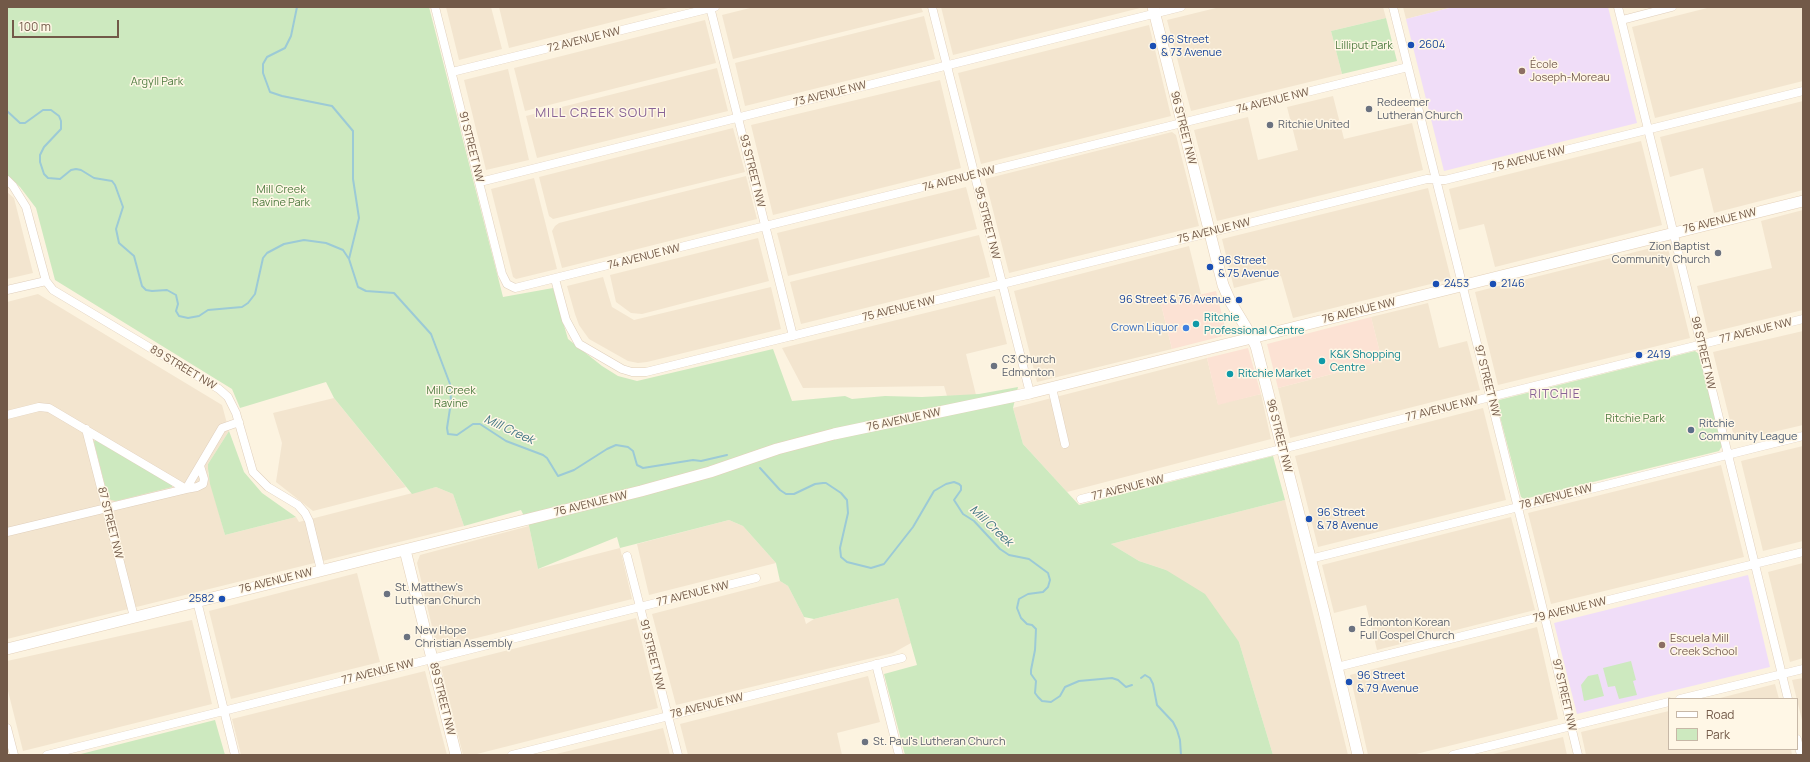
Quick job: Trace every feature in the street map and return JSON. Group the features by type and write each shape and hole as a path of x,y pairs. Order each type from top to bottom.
{"street":[{"name":"91 STREET NW","path":"435,7 502,274 505,281 510,286"},
{"name":"72 AVENUE NW","path":"452,72 712,7"},
{"name":"93 STREET NW","path":"712,7 793,336"},
{"name":"95 STREET NW","path":"932,7 1030,393"},
{"name":"73 AVENUE NW","path":"480,182 947,66 1153,10 1181,7"},
{"name":"97 STREET NW","path":"1393,7 1518,506 1578,755"},
{"name":"98 STREET NW","path":"1618,7 1788,698"},
{"path":"1622,20 1672,7"},
{"name":"96 STREET NW","path":"1153,10 1225,291 1252,338 1283,450 1358,755"},
{"name":"74 AVENUE NW","path":"510,286 519,288 1408,67"},
{"name":"75 AVENUE NW","path":"555,279 566,320 576,341 583,347 624,370 637,372 652,371 1427,179 1445,180 1803,91"},
{"path":"7,180 14,186 26,207 46,281 7,290"},
{"name":"76 AVENUE NW","path":"7,649 641,491 710,472 777,450 828,436 1052,388 1803,200"},
{"name":"89 STREET NW","path":"46,281 53,290 219,389 231,401 239,422 253,472 268,487 298,505 307,517 321,570"},
{"name":"77 AVENUE NW","path":"1081,500 1803,319"},
{"path":"1052,388 1065,444"},
{"path":"7,415 43,407 54,411 186,488"},
{"path":"7,532 186,488 222,428 239,422"},
{"name":"87 STREET NW","path":"86,429 134,617"},
{"name":"78 AVENUE NW","path":"1310,558 1803,436"},
{"name":"89 STREET NW","path":"405,550 456,755"},
{"name":"79 AVENUE NW","path":"1337,667 1803,552"},
{"name":"91 STREET NW","path":"627,556 678,755"},
{"name":"77 AVENUE NW","path":"47,755 756,578"},
{"path":"196,601 235,755"},
{"name":"78 AVENUE NW","path":"512,755 902,658"},
{"path":"876,664 899,755"},
{"path":"1684,698 1803,668"},
{"path":"1453,755 1668,702"},
{"path":"7,728 14,755"},
{"path":"1798,743 1801,755"}],"shaded area":[{"path":"446,7 491,7 502,49 459,60"},
{"path":"499,7 672,7 509,48"},
{"path":"754,7 921,7 923,12 733,59 722,15"},
{"path":"941,7 1144,7 953,55"},
{"path":"1220,7 1383,7 1386,18 1331,31 1342,74 1191,111 1167,20"},
{"path":"1403,7 1453,7 1406,19"},
{"name":"École Joseph-Moreau","path":"1453,7 1608,7 1637,123 1444,171 1406,19"},
{"path":"1711,7 1803,7 1803,81 1655,118 1632,27"},
{"path":"924,16 935,59 745,106 735,63"},
{"path":"705,20 716,63 525,111 514,68"},
{"path":"1149,25 1171,116 981,164 958,73"},
{"path":"717,68 728,111 537,158 526,116"},
{"path":"508,69 529,160 486,170 464,80"},
{"path":"940,80 961,168 773,215 751,125"},
{"path":"1333,96 1344,139 1412,123 1423,170 1217,221 1194,130 1248,117 1258,160 1298,150 1287,107"},
{"path":"1803,101 1803,190 1714,213 1703,168 1670,177 1660,137"},
{"path":"733,128 745,172 553,219 549,216 539,177"},
{"path":"1172,132 1176,135 1199,226 1009,273 985,179"},
{"path":"1641,141 1662,225 1495,267 1484,224 1459,230 1449,189"},
{"path":"746,176 757,219 562,268 552,231 559,223"},
{"path":"534,178 557,269 516,279 513,277 491,189"},
{"path":"966,187 977,229 788,276 777,233"},
{"path":"1428,188 1451,279 1293,318 1281,276 1234,288 1222,239"},
{"path":"7,192 14,198 33,273 7,279"},
{"path":"1803,210 1803,310 1708,333 1697,286 1772,268 1761,221"},
{"path":"979,235 990,277 801,324 790,282"},
{"path":"758,238 769,281 642,314 631,313 616,302 610,275"},
{"path":"1667,244 1690,338 1498,385 1475,292"},
{"path":"1189,246 1201,294 1161,304 1172,349 1037,382 1014,291"},
{"path":"603,277 612,307 634,320 771,287 781,329 647,362 638,363 628,361 589,339 579,325 575,314 567,286"},
{"path":"1216,291 1227,335 1172,349 1161,304"},
{"path":"38,294 222,405 229,431 208,464 208,473 225,535 296,517 299,522 436,487 453,494 464,526 7,639 7,302"},
{"path":"995,296 1007,344 966,354 976,395 947,396 944,386 803,388 782,348"},
{"path":"1428,303 1439,348 1467,341 1480,390 1290,438 1278,388 1382,361 1371,317"},
{"path":"1371,317 1382,361 1278,388 1267,344"},
{"path":"1803,331 1803,425 1735,441 1713,352"},
{"path":"1248,348 1261,394 1218,405 1207,358"},
{"path":"1207,358 1218,404 1261,394 1271,439 1067,492 1023,444 1013,408"},
{"path":"334,398 406,487 313,511 276,482 282,443 273,413"},
{"path":"1483,408 1506,500 1318,547 1295,456"},
{"path":"1803,446 1803,541 1763,551 1741,461"},
{"path":"1721,465 1744,557 1551,604 1528,513"},
{"path":"1285,500 1348,755 1273,755 1239,642 1166,570 1139,561 1111,544"},
{"path":"1511,517 1535,610 1377,650 1366,605 1334,613 1322,565"},
{"path":"729,520 743,526 776,563 649,595 637,544"},
{"path":"529,526 538,569 620,548 632,599 437,648 417,563 420,555"},
{"path":"1803,563 1803,658 1790,662 1768,572"},
{"path":"357,573 380,662 231,699 209,611"},
{"name":"Escuela Mill Creek School","path":"1748,575 1770,667 1577,714 1554,623"},
{"path":"780,581 788,586 806,624 814,619 898,598 911,643 893,653 676,705 652,614"},
{"path":"636,618 658,708 473,755 463,755 441,667"},
{"path":"192,620 212,704 23,751 7,687 7,661"},
{"path":"1537,627 1558,719 1412,755 1368,755 1350,675"},
{"path":"425,671 447,755 241,755 232,719"},
{"path":"868,676 880,722 837,733 842,755 688,755 680,724"},
{"path":"1803,678 1803,724 1798,698 1796,698 1792,680"},
{"path":"1775,684 1779,698 1720,698"},
{"path":"1668,711 1668,750 1791,750 1792,755 1586,755 1581,732"},
{"path":"663,728 670,755 552,755"},
{"path":"1563,737 1567,755 1489,755"}],"green space":[{"name":"Mill Creek Ravine Park","path":"7,7 429,7 503,297 553,288 568,339 602,366 618,376 637,381 773,349 792,401 845,396 852,399 885,396 922,397 979,394 1018,387 1013,408 1023,444 1079,505 1273,456 1285,500 1111,544 1139,561 1166,570 1205,594 1239,642 1273,755 905,755 884,674 917,665 898,598 814,619 804,617 788,586 780,581 776,563 743,526 729,520 620,548 617,537 538,569 529,526 521,510 464,526 453,494 436,487 412,494 334,398 326,382 240,408 232,389 55,280 36,208 20,187 7,175"},
{"name":"Lilliput Park","path":"1386,18 1397,61 1342,74 1331,31"},
{"name":"Ritchie Park","path":"1695,351 1699,354 1722,446 1719,451 1524,499 1521,497 1497,405 1499,400"},
{"path":"229,431 244,472 262,493 296,517 225,535 210,484 208,464"},
{"path":"95,440 172,485 172,487 116,501 111,500 108,497 94,442"},
{"path":"1631,661 1636,680 1633,681 1637,695 1619,699 1615,686 1608,687 1603,668"},
{"path":"1598,674 1604,696 1584,701 1581,685 1588,676"},
{"path":"215,720 225,755 77,755"}],"waterway":[{"path":"297,7 291,36 285,48 267,57 263,64 263,73 270,92 282,96 332,106 353,131 353,179 359,218 349,259"},
{"name":"Mill Creek","path":"7,111 20,123 25,123 43,110 51,110 59,116 61,121 61,129 44,147 40,155 40,162 44,174 48,178 60,179 71,170 76,169 81,170 94,178 112,181 115,185 123,207 116,229 119,243 134,256 142,286 146,290 167,290 176,295 178,304 176,311 179,316 188,318 199,316 208,310 242,307 248,303 255,294 263,258 267,253 284,244 304,240 326,243 343,250 349,259 358,287 366,291 394,293 431,334 450,384 451,402 447,428 448,434 457,435 473,424 480,424 506,441 543,455 547,458 558,476 574,470 616,445 628,447 633,451 637,465 643,468 693,460 701,461 727,455"},
{"name":"Mill Creek","path":"760,468 780,490 786,494 794,494 815,484 823,483 826,483 841,493 847,500 848,513 840,548 841,557 847,562 871,568 884,564 913,527 934,491 946,484 954,482 959,484 961,486 961,490 954,500 963,514 974,521 1000,549 1009,555 1029,559 1048,573 1050,580 1048,587 1043,592 1028,594 1019,599 1017,608 1021,618 1027,624 1032,625 1036,629 1035,650 1031,674 1036,681 1035,693 1038,697 1042,701 1051,702 1060,696 1065,687 1079,681 1112,678 1118,680 1126,687 1132,685"},
{"name":"Mill Creek","path":"1141,678 1145,675 1150,678 1153,684 1157,705 1173,722 1180,740 1181,755"}],"place":[{"name":"2604","path":"1411,45"},
{"name":"96 Street & 73 Avenue","path":"1153,46"},
{"name":"École Joseph-Moreau","path":"1522,71"},
{"name":"Redeemer Lutheran Church","path":"1369,109"},
{"name":"Ritchie United","path":"1270,125"},
{"name":"Zion Baptist Community Church","path":"1718,253"},
{"name":"96 Street & 75 Avenue","path":"1210,267"},
{"name":"2453","path":"1436,284"},
{"name":"2146","path":"1493,284"},
{"name":"96 Street & 76 Avenue","path":"1239,300"},
{"name":"Ritchie Professional Centre","path":"1196,324"},
{"name":"Crown Liquor","path":"1186,328"},
{"name":"2419","path":"1639,355"},
{"name":"K&K Shopping Centre","path":"1322,361"},
{"name":"C3 Church Edmonton","path":"994,366"},
{"name":"Ritchie Market","path":"1230,374"},
{"name":"Ritchie Community League","path":"1691,430"},
{"name":"96 Street & 78 Avenue","path":"1309,519"},
{"name":"St. Matthew's Lutheran Church","path":"387,594"},
{"name":"2582","path":"222,599"},
{"name":"Edmonton Korean Full Gospel Church","path":"1352,629"},
{"name":"New Hope Christian Assembly","path":"407,637"},
{"name":"Escuela Mill Creek School","path":"1662,645"},
{"name":"96 Street & 79 Avenue","path":"1349,682"},
{"name":"St. Paul's Lutheran Church","path":"865,742"}],"district":[{"name":"MILL CREEK SOUTH","path":"601,113"},
{"name":"RITCHIE","path":"1555,395"}],"park label":[{"name":"Argyll Park","path":"157,82"},
{"name":"Mill Creek Ravine","path":"451,397"}]}
